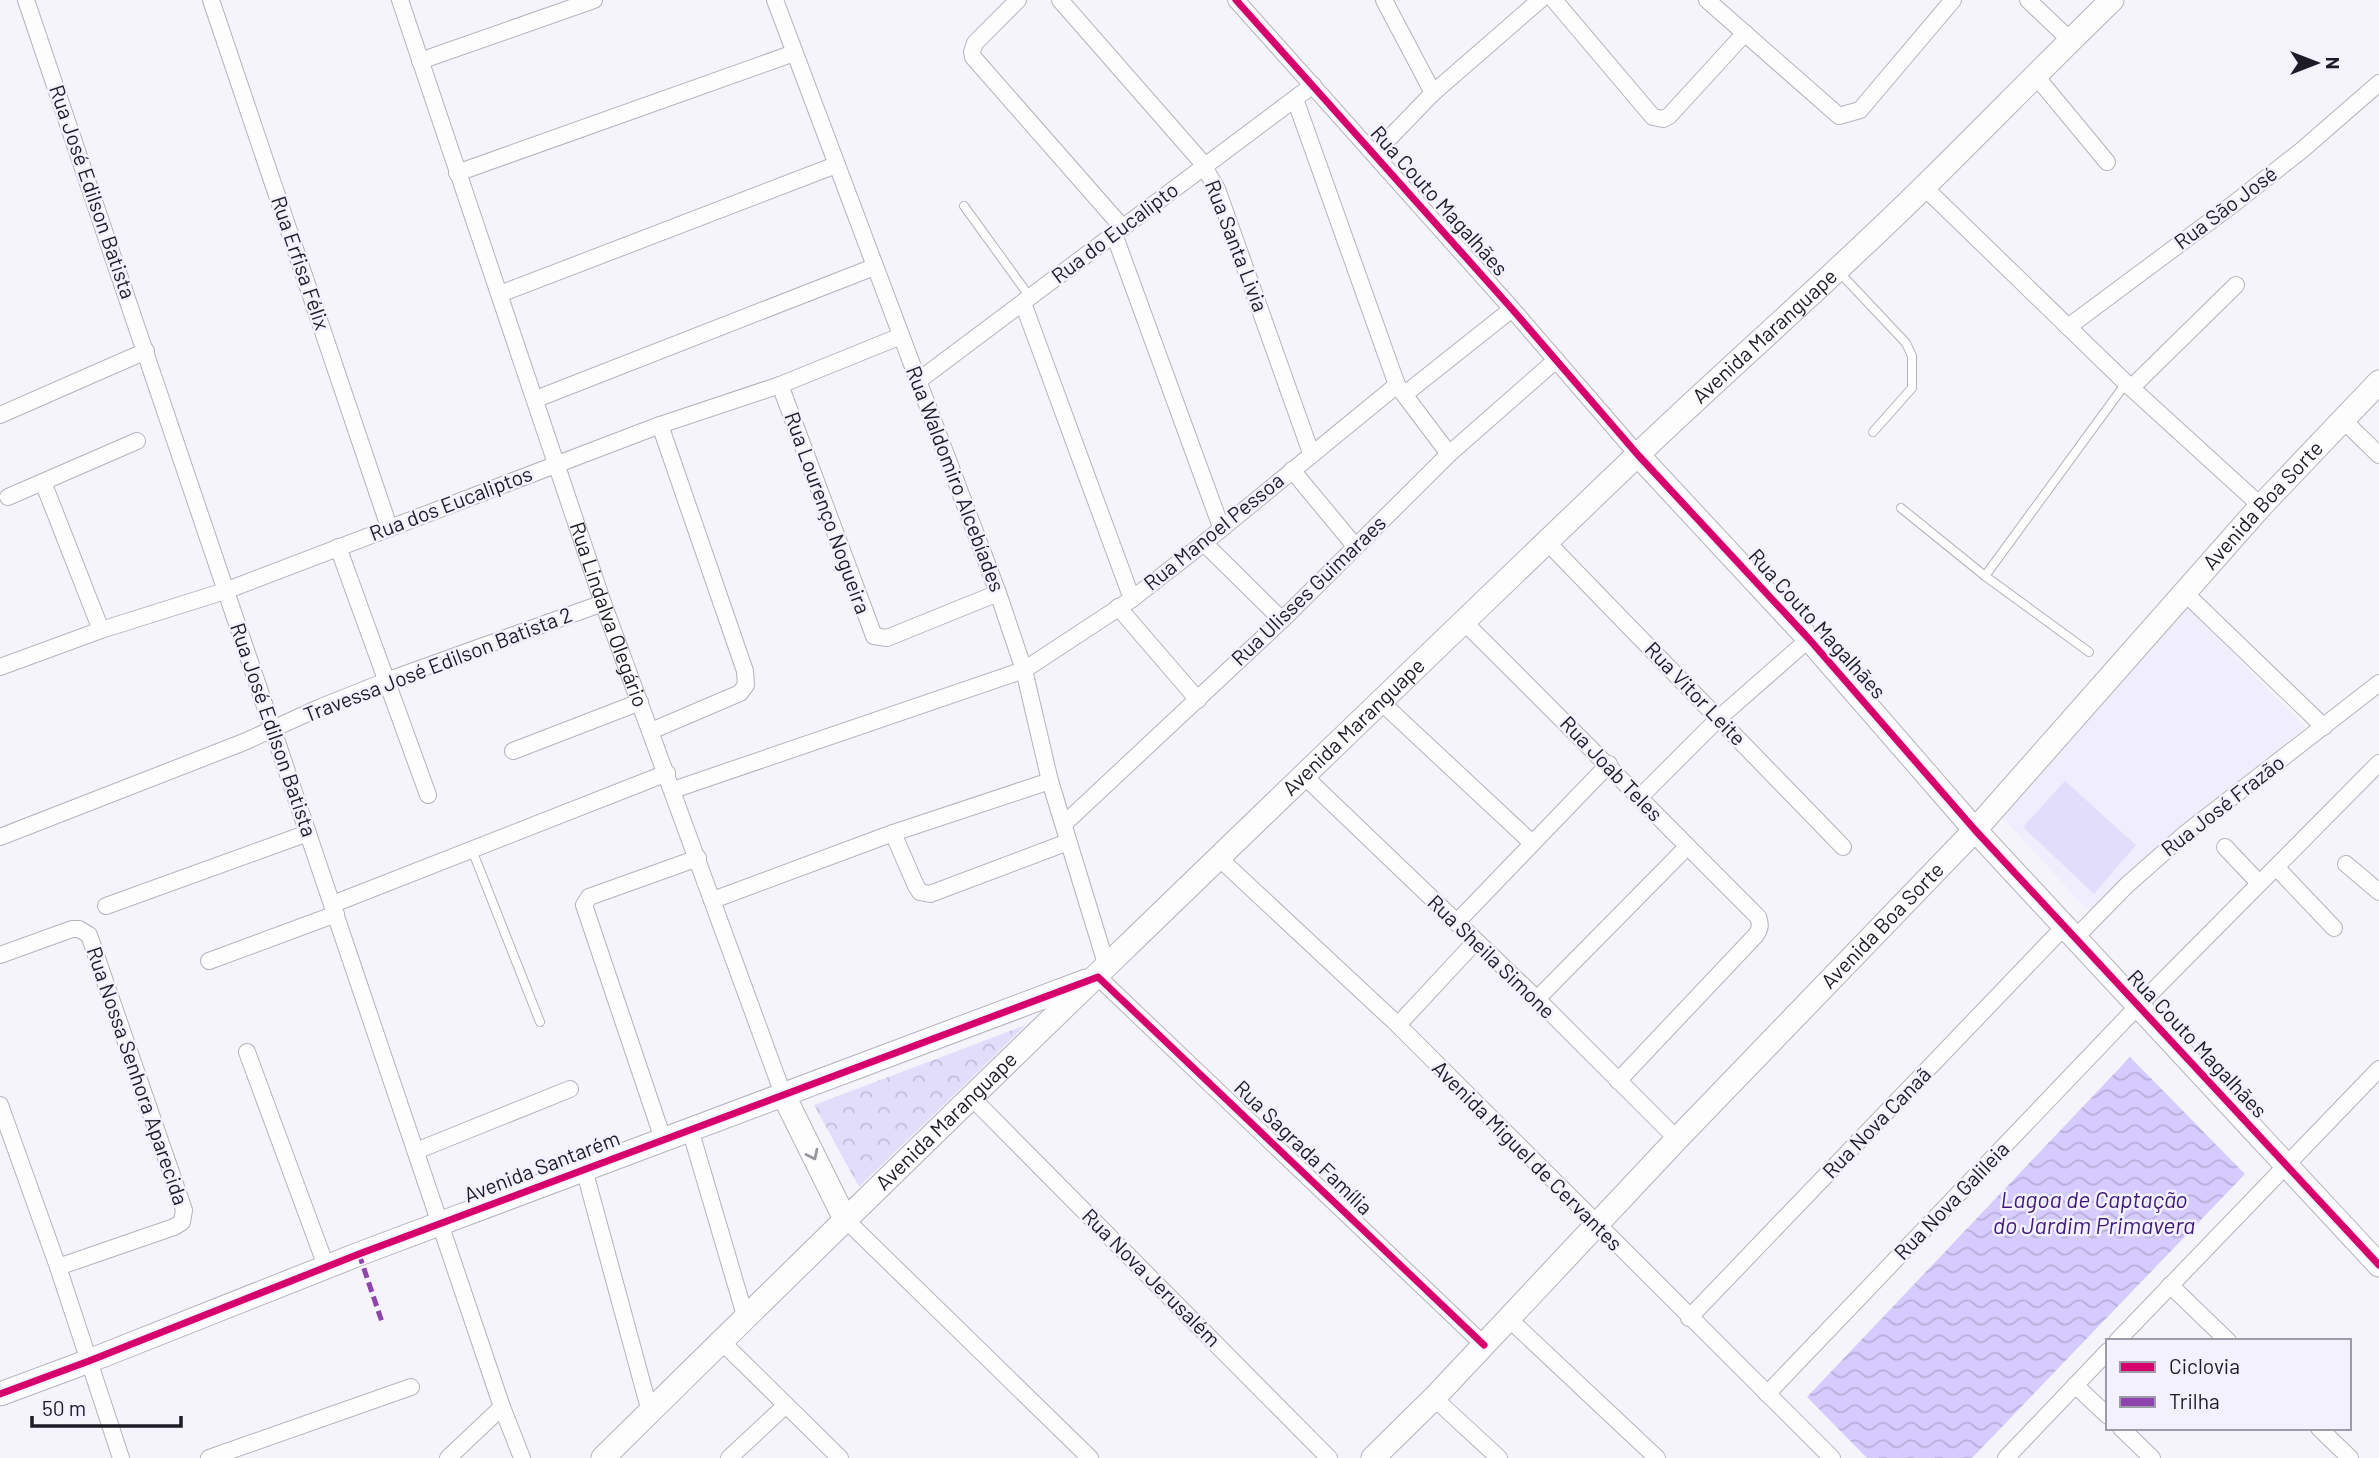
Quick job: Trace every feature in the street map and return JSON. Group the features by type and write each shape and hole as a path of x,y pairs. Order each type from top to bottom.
{"street":[{"name":"Rua José Edilson Batista","path":"26,0 502,1406 522,1458"},
{"name":"Rua Erfisa Félix","path":"211,0 389,527"},
{"name":"Rua Lindalva Olegário","path":"400,0 603,603 783,1094 845,1219"},
{"path":"420,61 594,0"},
{"name":"Rua Waldomiro Alcebíades","path":"775,0 998,593 1024,670 1050,781 1064,824 1102,972"},
{"path":"1018,0 975,43 973,57 1118,231 1222,527"},
{"name":"Rua Santa Livia","path":"1060,0 1204,167 1226,211 1311,453"},
{"name":"Rua Couto Magalhães","path":"1236,0 1512,309 1638,455 1809,639 1975,830 2379,1265"},
{"path":"1384,0 1433,93"},
{"path":"1374,154 1433,93 1540,0"},
{"path":"1553,0 1653,117 1658,118 1669,116 1745,33"},
{"path":"1707,0 1839,116 1860,110 1953,0"},
{"path":"2028,0 2070,40"},
{"name":"Avenida Maranguape","path":"603,1458 1303,775 1638,455 1838,270 2112,0"},
{"path":"457,173 794,53"},
{"path":"2035,75 2107,162"},
{"name":"Rua São José","path":"2068,327 2302,150 2379,83"},
{"name":"Rua do Eucalipto","path":"918,381 1313,85"},
{"path":"1295,99 1401,389 1449,454"},
{"path":"500,294 836,165"},
{"path":"1924,187 2129,385 2260,506"},
{"path":"536,399 874,267"},
{"path":"2129,385 2235,285"},
{"path":"1026,300 1125,603 1198,699"},
{"name":"Rua Manoel Pessoa","path":"673,790 1024,670 1125,603 1204,543 1311,453 1512,309"},
{"name":"Rua dos Eucaliptos","path":"0,667 101,630 225,591 660,425 780,385 901,336"},
{"path":"0,415 146,351"},
{"name":"Rua Ulisses Guimaraes","path":"1064,824 1282,620 1449,454 1556,360"},
{"name":"Avenida Boa Sorte","path":"1373,1458 1509,1320 1677,1139 1975,830 2260,506 2379,382"},
{"name":"Rua Lourenço Nogueira","path":"780,385 874,636 887,638 998,593"},
{"path":"2343,420 2379,454"},
{"path":"650,731 740,693 746,685 745,671 660,425"},
{"path":"8,497 137,441"},
{"path":"1292,470 1355,545"},
{"path":"43,482 101,630"},
{"name":"Rua Vitor Leite","path":"1547,542 1843,847"},
{"path":"1204,543 1282,620"},
{"path":"338,547 428,795"},
{"path":"2185,593 2324,727"},
{"name":"Travessa José Edilson Batista 2","path":"0,837 244,742 386,681 603,603"},
{"name":"Rua Joab Teles","path":"1464,622 1609,764 1758,918 1760,929 1756,935 1618,1081"},
{"path":"1639,798 1718,718 1809,639"},
{"name":"Rua José Frazão","path":"2069,933 2186,833 2379,682"},
{"path":"513,751 640,702"},
{"path":"1381,702 1532,843"},
{"name":"Rua Nova Galileia","path":"1767,1394 2137,1007 2379,763"},
{"path":"1455,923 1609,764"},
{"path":"209,961 472,850 667,773"},
{"name":"Rua Sheila Simone","path":"1303,775 1677,1139"},
{"path":"713,900 894,833 1050,781"},
{"path":"106,906 308,833"},
{"path":"894,833 916,887 920,892 930,894 1068,842"},
{"path":"1536,999 1687,847"},
{"path":"2225,847 2259,883"},
{"path":"663,1139 584,905 589,897 698,858"},
{"name":"Avenida Miguel de Cervantes","path":"1219,858 1398,1025 1832,1458"},
{"path":"2346,864 2379,892"},
{"path":"2276,867 2334,928"},
{"name":"Rua Nossa Senhora Aparecida","path":"0,955 72,929 85,931 89,935 184,1210 182,1222 174,1227 58,1267"},
{"name":"Rua Nova Canaã","path":"1689,1318 2069,933"},
{"path":"1398,1025 1475,942"},
{"name":"Avenida Santarém","path":"0,1394 326,1266 1102,972"},
{"name":"Rua Sagrada Família","path":"1102,972 1485,1345"},
{"path":"247,1052 326,1266"},
{"path":"2120,1339 2379,1069"},
{"path":"416,1151 570,1089"},
{"name":"Rua Nova Jerusalém","path":"972,1098 1329,1458"},
{"path":"1,1109 58,1267 121,1458"},
{"path":"690,1129 746,1320"},
{"path":"584,1169 650,1412"},
{"path":"845,1219 1090,1458"},
{"path":"2170,1285 2226,1339"},
{"path":"1509,1320 1657,1458"},
{"path":"722,1342 840,1458"},
{"path":"2006,1458 2106,1353"},
{"path":"2076,1385 2106,1414"},
{"path":"209,1458 232,1454 411,1387"},
{"path":"1434,1398 1499,1458"},
{"path":"729,1458 786,1405"},
{"path":"448,1458 502,1406"},
{"path":"2123,1430 2152,1458"},
{"path":"2321,1430 2350,1458"}],"lane":[{"path":"964,206 1026,300"},
{"path":"1838,270 1906,343 1912,356 1912,388 1873,432"},
{"path":"1985,576 2129,385"},
{"path":"1901,508 1985,576 2089,652"},
{"path":"472,850 540,1022"}],"shaded area":[{"path":"2185,605 2305,727 2166,839 2090,913 1996,810"}],"green space":[{"path":"2065,781 2136,845 2094,894 2023,827"},
{"path":"1026,1025 859,1187 814,1105"}],"water":[{"name":"Lagoa de Captação do Jardim Primavera","path":"2130,1057 2245,1174 1972,1458 1867,1458 1807,1397"}],"marked path":[{"path":"359,1254 382,1322"}],"cycle path":[{"path":"1236,0 1512,309 1638,455 1809,639 1975,830 2379,1265"},
{"path":"0,1394 359,1254 1098,977 1484,1345"}]}
